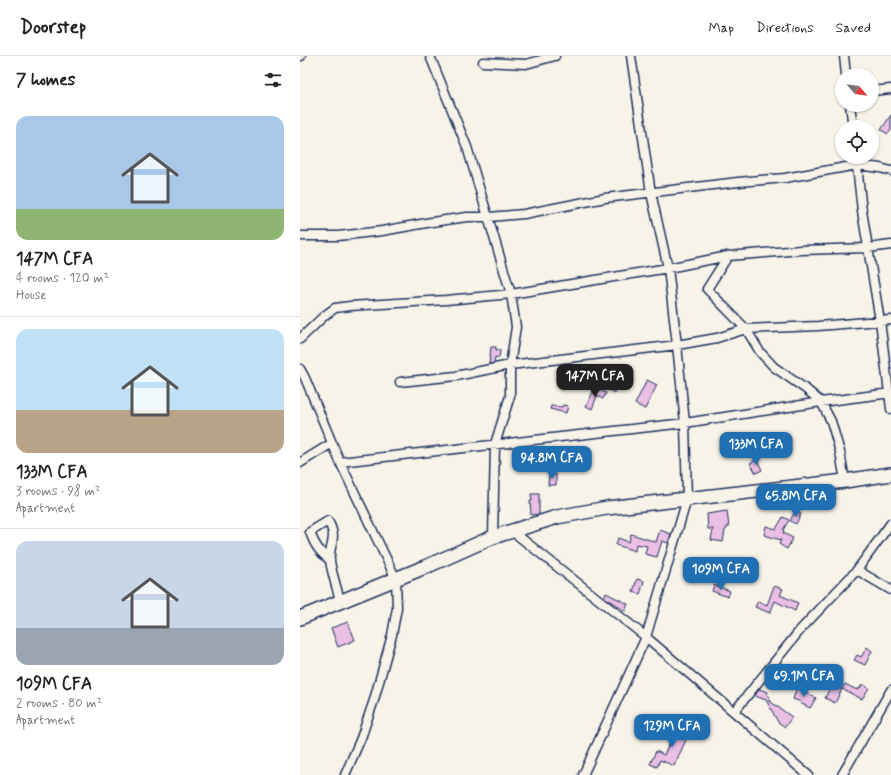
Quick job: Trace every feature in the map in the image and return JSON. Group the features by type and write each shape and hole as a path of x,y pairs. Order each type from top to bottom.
{"highway":[{"path":"300,618 493,537 557,517 607,508 845,481 891,474"}],"street":[{"path":"430,56 467,147 511,294 516,327 510,365 510,396 495,444 493,537"},
{"path":"483,62 526,64 555,56"},
{"path":"583,775 646,637 687,499 685,423 668,268 651,193 631,56"},
{"path":"844,56 845,68"},
{"path":"879,90 891,89"},
{"path":"300,236 338,236 382,231 466,217 524,214 606,198 738,182 785,178 844,164"},
{"path":"857,164 891,409"},
{"path":"867,164 891,171"},
{"path":"300,340 324,316 335,308 511,294 668,268 728,256 800,250 868,248 891,245"},
{"path":"728,256 707,289 746,329 760,352 774,367 807,390 820,402 831,422 840,452 845,481"},
{"path":"400,382 456,376 510,365 677,345 717,338 746,329 891,320"},
{"path":"300,369 340,462 396,579 398,608 392,635 374,700 361,738 345,775"},
{"path":"340,462 685,423 820,402 890,393"},
{"path":"300,463 332,443"},
{"path":"734,712 801,629 857,570 891,524"},
{"path":"512,531 646,637 808,775"},
{"path":"330,560 340,601"},
{"path":"857,570 891,590"},
{"path":"842,775 891,690"}],"building":[{"path":"891,115 891,130 888,134 881,130"},
{"path":"491,347 496,347 496,350 500,350 499,358 495,357 494,363 489,364"},
{"path":"647,380 657,385 645,409 635,404"},
{"path":"610,382 619,386 615,393 607,389"},
{"path":"595,388 606,393 603,399 597,396 592,409 586,406"},
{"path":"563,405 568,406 566,413 550,409 551,406 562,407"},
{"path":"526,459 538,459 538,468 525,468"},
{"path":"757,460 762,470 756,473 750,463"},
{"path":"549,474 556,474 556,485 548,485"},
{"path":"531,494 539,494 539,514 531,515"},
{"path":"727,511 729,527 725,530 723,542 711,540 713,529 708,529 707,514"},
{"path":"795,511 801,514 796,524 790,521"},
{"path":"783,517 789,520 783,530 783,533 793,538 787,549 779,544 781,540 764,535 766,526 776,529"},
{"path":"660,530 671,534 668,543 662,541 657,557 645,554 647,546 636,544 635,551 616,545 618,538 629,542 631,534 656,542"},
{"path":"637,579 644,581 640,594 633,592"},
{"path":"714,585 730,591 728,597 712,591"},
{"path":"774,586 783,589 780,595 798,603 795,611 775,601 770,613 755,607 758,601 767,605"},
{"path":"606,593 628,604 625,611 604,597"},
{"path":"348,622 355,640 338,647 331,628"},
{"path":"867,647 872,651 865,665 854,660 857,655 861,657"},
{"path":"832,684 842,689 835,703 825,698"},
{"path":"845,684 857,690 858,688 860,689 862,684 869,688 862,699 842,689"},
{"path":"797,687 816,698 810,708 793,699"},
{"path":"759,689 768,692 767,694 771,701 768,700 792,717 785,727 778,722 766,700 755,696"},
{"path":"678,726 690,731 674,766 660,760 657,767 650,764 656,751 664,755"}]}
